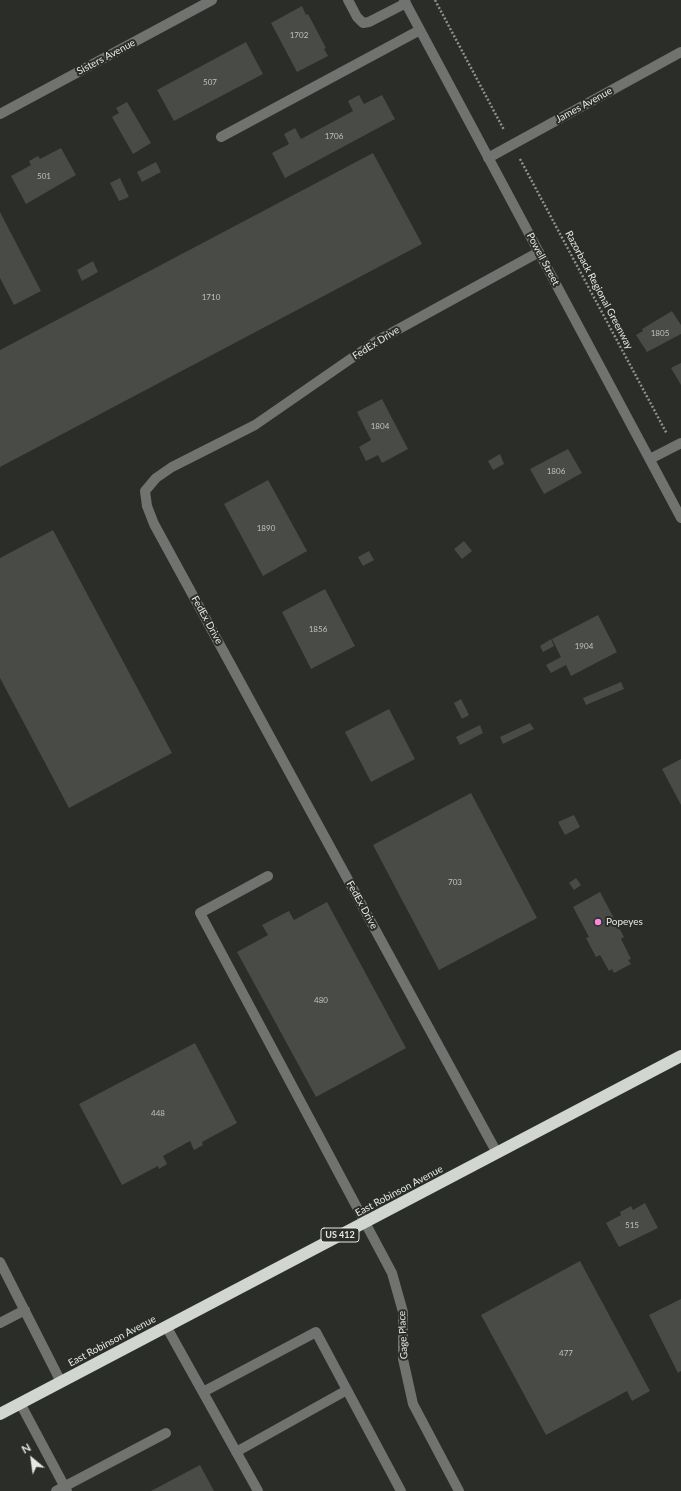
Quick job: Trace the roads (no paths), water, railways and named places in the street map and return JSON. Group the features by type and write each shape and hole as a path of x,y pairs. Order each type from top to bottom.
{"highway":[{"name":"East Robinson Avenue","path":"0,1414 681,1056"}],"street":[{"name":"Sisters Avenue","path":"0,114 212,0"},
{"path":"348,0 357,17 363,23 369,22 405,1"},
{"name":"Powell Street","path":"405,1 681,518"},
{"path":"221,137 420,30"},
{"name":"James Avenue","path":"488,158 681,52"},
{"name":"FedEx Drive","path":"497,1153 154,524 147,506 145,491 156,478 172,467 255,425 375,342 539,252"},
{"path":"650,459 681,443"},
{"name":"Gage Place","path":"268,876 200,913 392,1273 403,1312 403,1359 413,1404 459,1491"},
{"path":"0,1262 61,1382"},
{"path":"0,1323 25,1310"},
{"path":"166,1326 258,1491"},
{"path":"203,1392 316,1332 400,1491"},
{"path":"236,1452 347,1390"},
{"path":"20,1403 63,1489 166,1433"}],"place":[{"name":"Popeyes","path":"598,922"}]}
